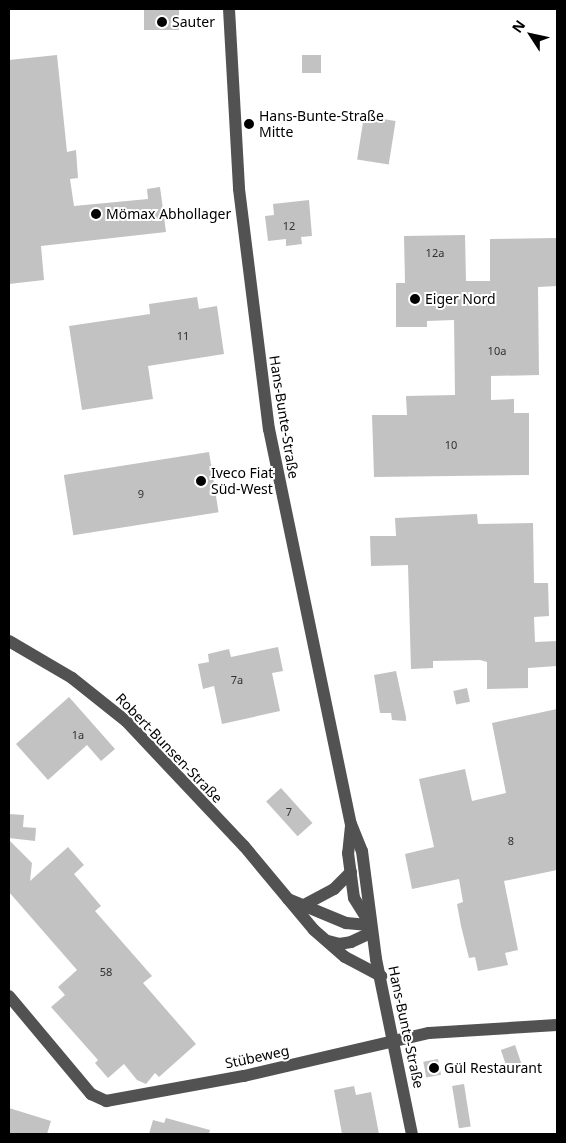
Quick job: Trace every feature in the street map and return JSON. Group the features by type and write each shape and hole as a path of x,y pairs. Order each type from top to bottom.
{"street":[{"name":"Hans-Bunte-Straße","path":"229,9 239,189 269,428 351,824 362,851 370,893 371,928 412,1134"},
{"name":"Robert-Bunsen-Straße","path":"9,641 72,678 126,722 244,846 288,899 326,940 345,957 381,976"},
{"name":"Hans-Bunte-Straße","path":"351,824 348,853 354,898 371,928"},
{"path":"304,904 334,890 351,872"},
{"path":"288,899 346,922 371,928"},
{"path":"326,940 339,944 351,942 371,928"},
{"name":"Stübeweg","path":"9,996 91,1094 106,1101 244,1076 451,1030 557,1025"}],"building":[{"name":"Sauter","path":"144,9 179,9 179,30 144,30"},
{"path":"57,55 67,152 76,150 78,178 70,179 74,206 148,199 147,189 160,187 166,232 41,246 44,280 9,284 9,60"},
{"path":"302,55 321,55 321,73 302,73"},
{"path":"364,116 396,121 389,164 357,159"},
{"path":"309,200 312,236 301,237 302,244 286,246 286,239 268,241 265,216 274,215 273,204"},
{"path":"465,235 466,281 490,281 490,239 557,238 557,286 538,287 539,375 491,376 491,400 514,399 514,413 529,413 529,475 374,477 372,415 407,415 406,396 455,395 454,320 427,321 427,327 396,327 396,283 405,283 404,236"},
{"path":"197,297 199,309 217,306 224,354 148,366 153,399 82,410 69,326 150,314 149,304"},
{"path":"209,452 219,512 73,535 64,475"},
{"path":"477,514 478,524 533,523 534,583 548,583 549,616 534,617 535,642 557,641 557,666 528,668 528,688 487,689 487,662 480,660 433,661 433,668 411,669 408,565 371,566 370,536 396,536 395,518"},
{"path":"278,647 283,671 272,673 280,711 222,724 214,686 203,689 198,664 209,662 208,654 229,649 231,657"},
{"path":"396,671 406,721 392,720 391,713 380,713 374,675"},
{"path":"467,688 470,702 456,705 453,691"},
{"path":"69,697 115,749 101,761 87,745 48,780 16,744"},
{"path":"557,709 557,870 504,881 518,950 505,953 508,965 478,971 475,957 469,958 461,926 457,904 463,902 459,879 412,889 405,854 434,847 419,779 465,769 472,801 506,793 492,723"},
{"path":"281,788 312,823 298,836 266,801"},
{"path":"9,814 24,815 23,827 36,828 35,841 9,838"},
{"path":"9,840 32,863 30,881 68,847 84,865 74,874 101,906 95,911 152,976 143,983 196,1044 159,1077 155,1073 146,1084 137,1080 124,1064 108,1078 95,1063 98,1060 51,1007 65,995 58,987 77,970 9,892"},
{"path":"515,1045 522,1065 508,1070 501,1050"},
{"path":"438,1059 441,1075 426,1078 423,1062"},
{"path":"464,1084 471,1126 459,1128 452,1086"},
{"path":"354,1086 356,1095 371,1092 379,1134 342,1134 334,1090"},
{"path":"9,1108 51,1121 47,1134 9,1134"},
{"path":"166,1118 210,1130 209,1134 149,1134 153,1120 164,1123"}],"place":[{"name":"Sauter","path":"162,22"},
{"name":"Hans-Bunte-Straße Mitte","path":"249,124"},
{"name":"Mömax Abhollager","path":"96,214"},
{"name":"Eiger Nord","path":"415,299"},
{"name":"Iveco Fiat Süd-West","path":"201,481"},
{"name":"Gül Restaurant","path":"434,1068"}]}
